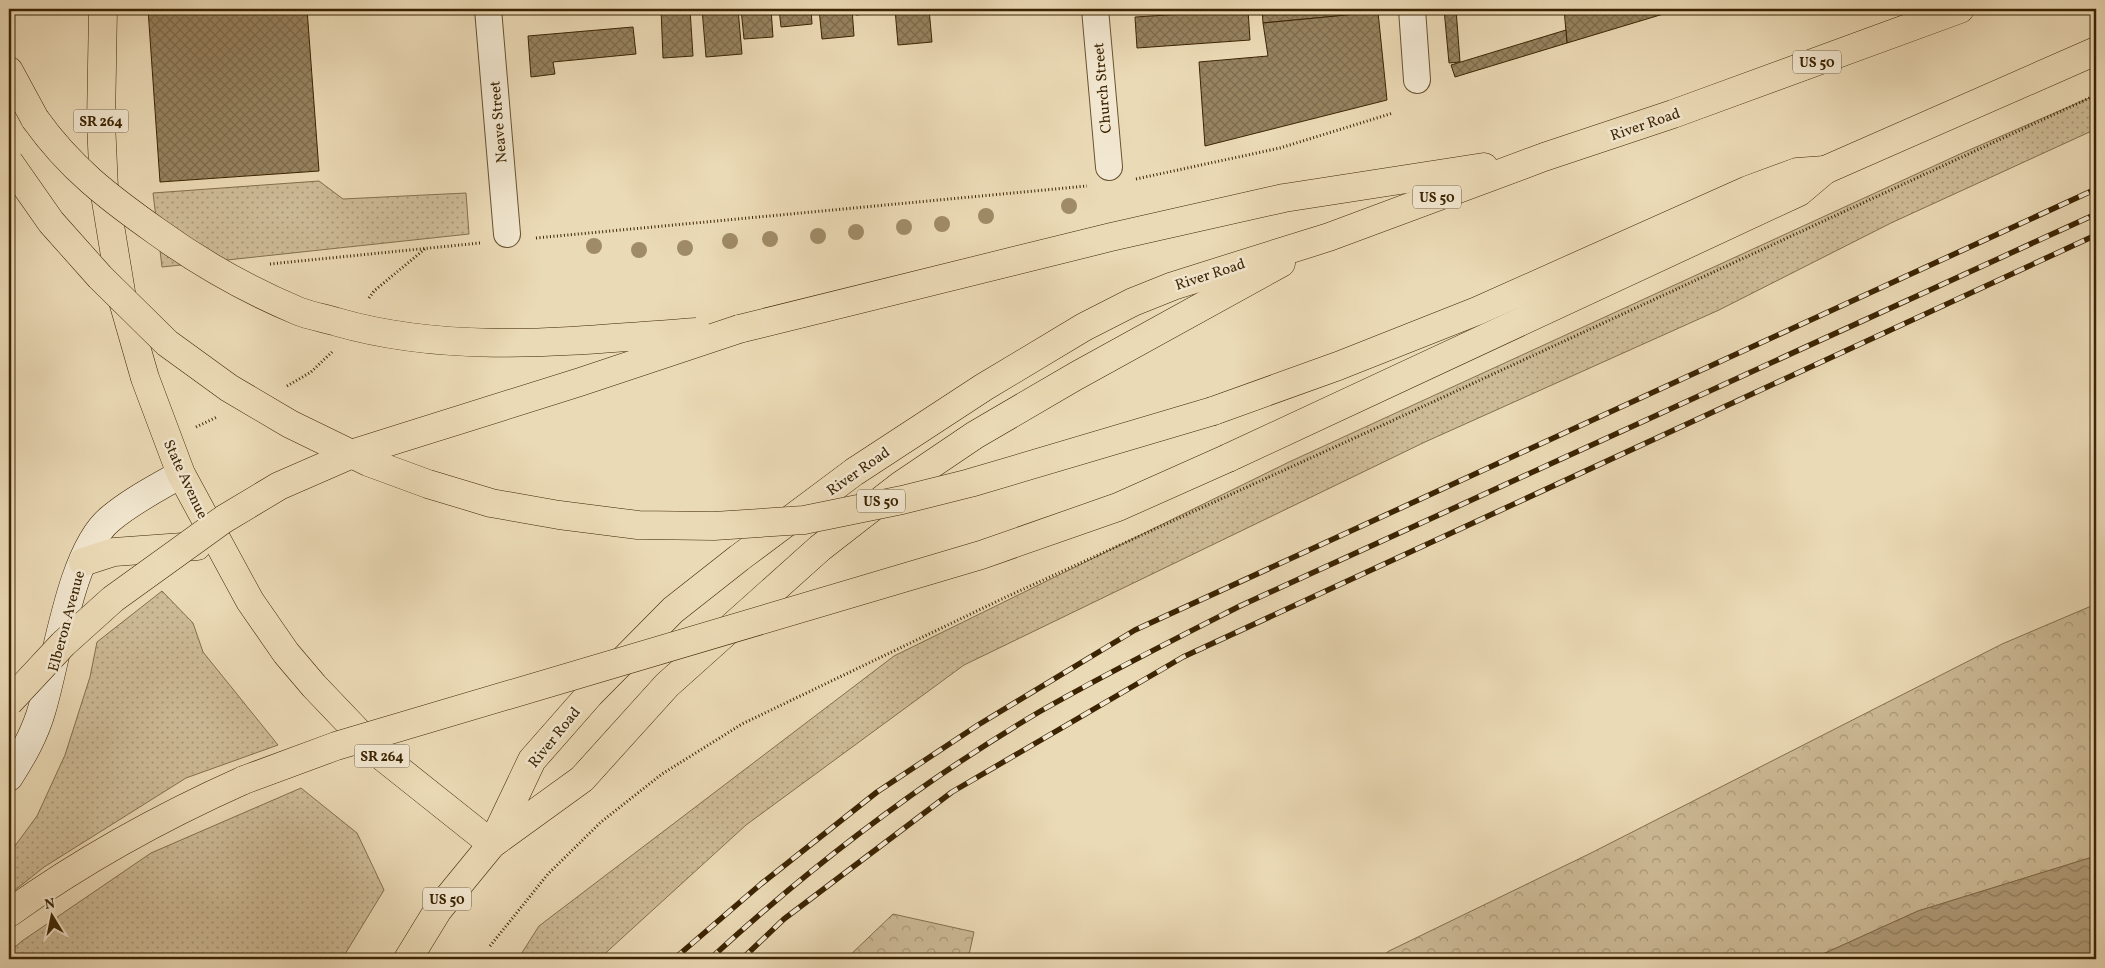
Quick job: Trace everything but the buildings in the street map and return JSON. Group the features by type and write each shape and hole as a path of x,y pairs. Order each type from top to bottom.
{"main road":[{"name":"State Avenue","path":"103,9 101,122 104,189 122,298 145,378 181,474 218,545 260,616 286,653 314,686 379,754 492,844"},
{"name":"River Road","path":"408,959 438,910 492,844 532,760 590,694 673,610 854,472 984,387 1084,327 1134,302 1218,270 1329,237 1544,157 1673,114 1960,9"},
{"path":"9,914 58,879 126,838 184,807 244,780 336,746 981,555 1118,507 1228,458 1799,192 1824,170 2096,51"},
{"path":"9,71 35,119 56,148 85,178 195,259 299,311 357,328 406,337 470,343 545,343 739,329"},
{"path":"9,702 63,644 113,599 224,519 278,486 357,452 580,382 739,329 1111,238 1284,198 1544,157"},
{"path":"9,162 51,222 100,278 167,344 229,388 290,424 368,462 428,484 491,502 559,514 638,524 714,526 804,520 902,500 970,483 1212,411 1338,366 1477,311 1748,190 1797,172 1824,170"},
{"name":"River Road","path":"492,844 582,778 667,685 820,548 902,485 975,435 1076,376 1329,237"},
{"path":"83,562 114,552 218,545"}],"street":[{"name":"Neave Street","path":"488,9 496,238"},
{"name":"Church Street","path":"1095,9 1110,177"},
{"path":"1412,9 1418,80"},
{"name":"Elberon Avenue","path":"9,777 29,744 42,710 72,591 89,546 109,519 181,474"}],"path":[{"path":"490,946 548,874 600,822 662,774 706,744 750,720 1006,597 2096,95"},
{"path":"534,238 1110,177 1280,148 1393,112"},
{"path":"263,264 496,238"}],"green space":[{"path":"2096,95 2096,129 1891,223 1719,310 1425,442 964,665 746,825 599,959 518,959 539,926 894,656 1289,462 1960,154"},
{"path":"319,181 343,199 466,193 469,234 162,267 153,193"},
{"path":"162,591 193,623 203,652 278,745 186,778 44,867 9,895 9,854 37,816 65,755 90,677 97,642"},
{"path":"2096,604 2096,856 1918,911 1812,959 1378,959 1389,951 1591,853 2002,644"},
{"path":"301,788 357,833 384,890 342,959 9,959 9,952 22,941 151,853"},
{"path":"893,914 974,932 968,959 846,959"}],"water":[{"path":"2096,856 2096,959 1812,959 1918,911"}],"railway":[{"path":"674,959 761,884 877,792 978,725 1135,630 2096,189"},
{"path":"710,959 827,858 910,796 995,739 1089,684 1240,606 2096,214"},
{"path":"742,959 784,919 952,792 1183,657 2096,235"}]}
